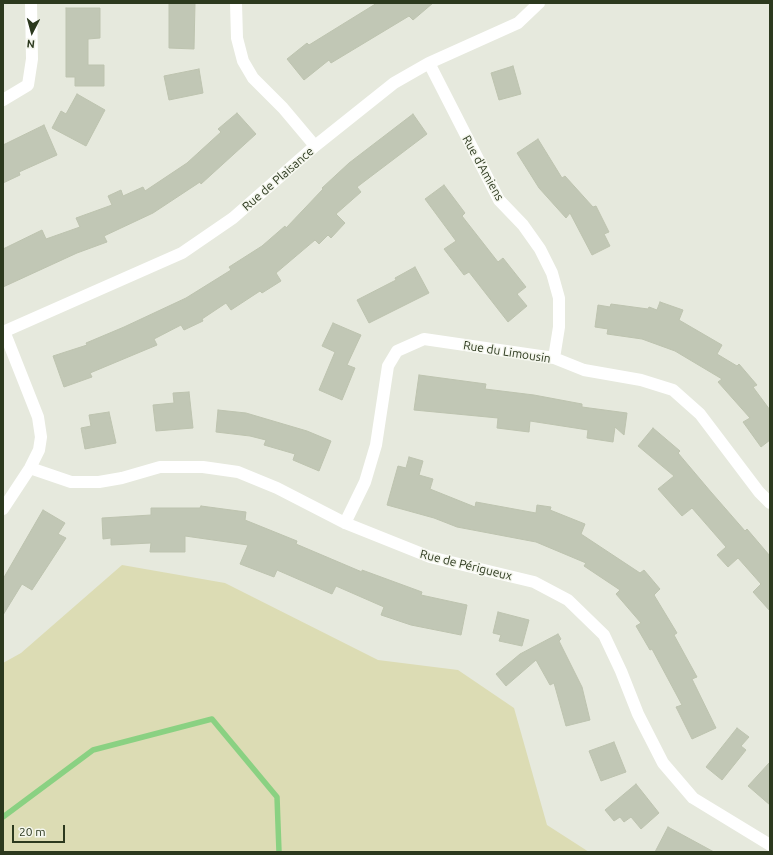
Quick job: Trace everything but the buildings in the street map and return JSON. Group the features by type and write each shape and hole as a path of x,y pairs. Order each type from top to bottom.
{"street":[{"path":"3,100 28,85 32,59 31,3"},
{"path":"236,3 236,38 243,61 253,78 283,108 316,146"},
{"name":"Rue de Plaisance","path":"3,332 182,254 233,218 316,146 394,83 429,63 518,23 539,3"},
{"name":"Rue d'Amiens","path":"429,63 499,200 523,225 540,249 552,273 559,298 559,327 554,358"},
{"path":"3,332 38,417 41,437 39,450 30,468 3,508"},
{"name":"Rue du Limousin","path":"345,523 365,482 376,445 388,366 397,351 424,339 554,358 584,370 641,380 673,390 700,414 759,492 770,503"},
{"name":"Rue de Périgueux","path":"30,468 71,482 99,482 114,480 160,467 203,467 238,472 277,488 345,523 430,557 534,582 568,600 604,635 622,671 638,714 662,763 693,798 770,845"}],"green space":[{"path":"122,565 225,583 378,660 458,670 514,708 547,825 589,852 3,852 3,663 21,653"}],"waterway":[{"path":"3,817 93,750 212,719 277,797 279,852"}]}
